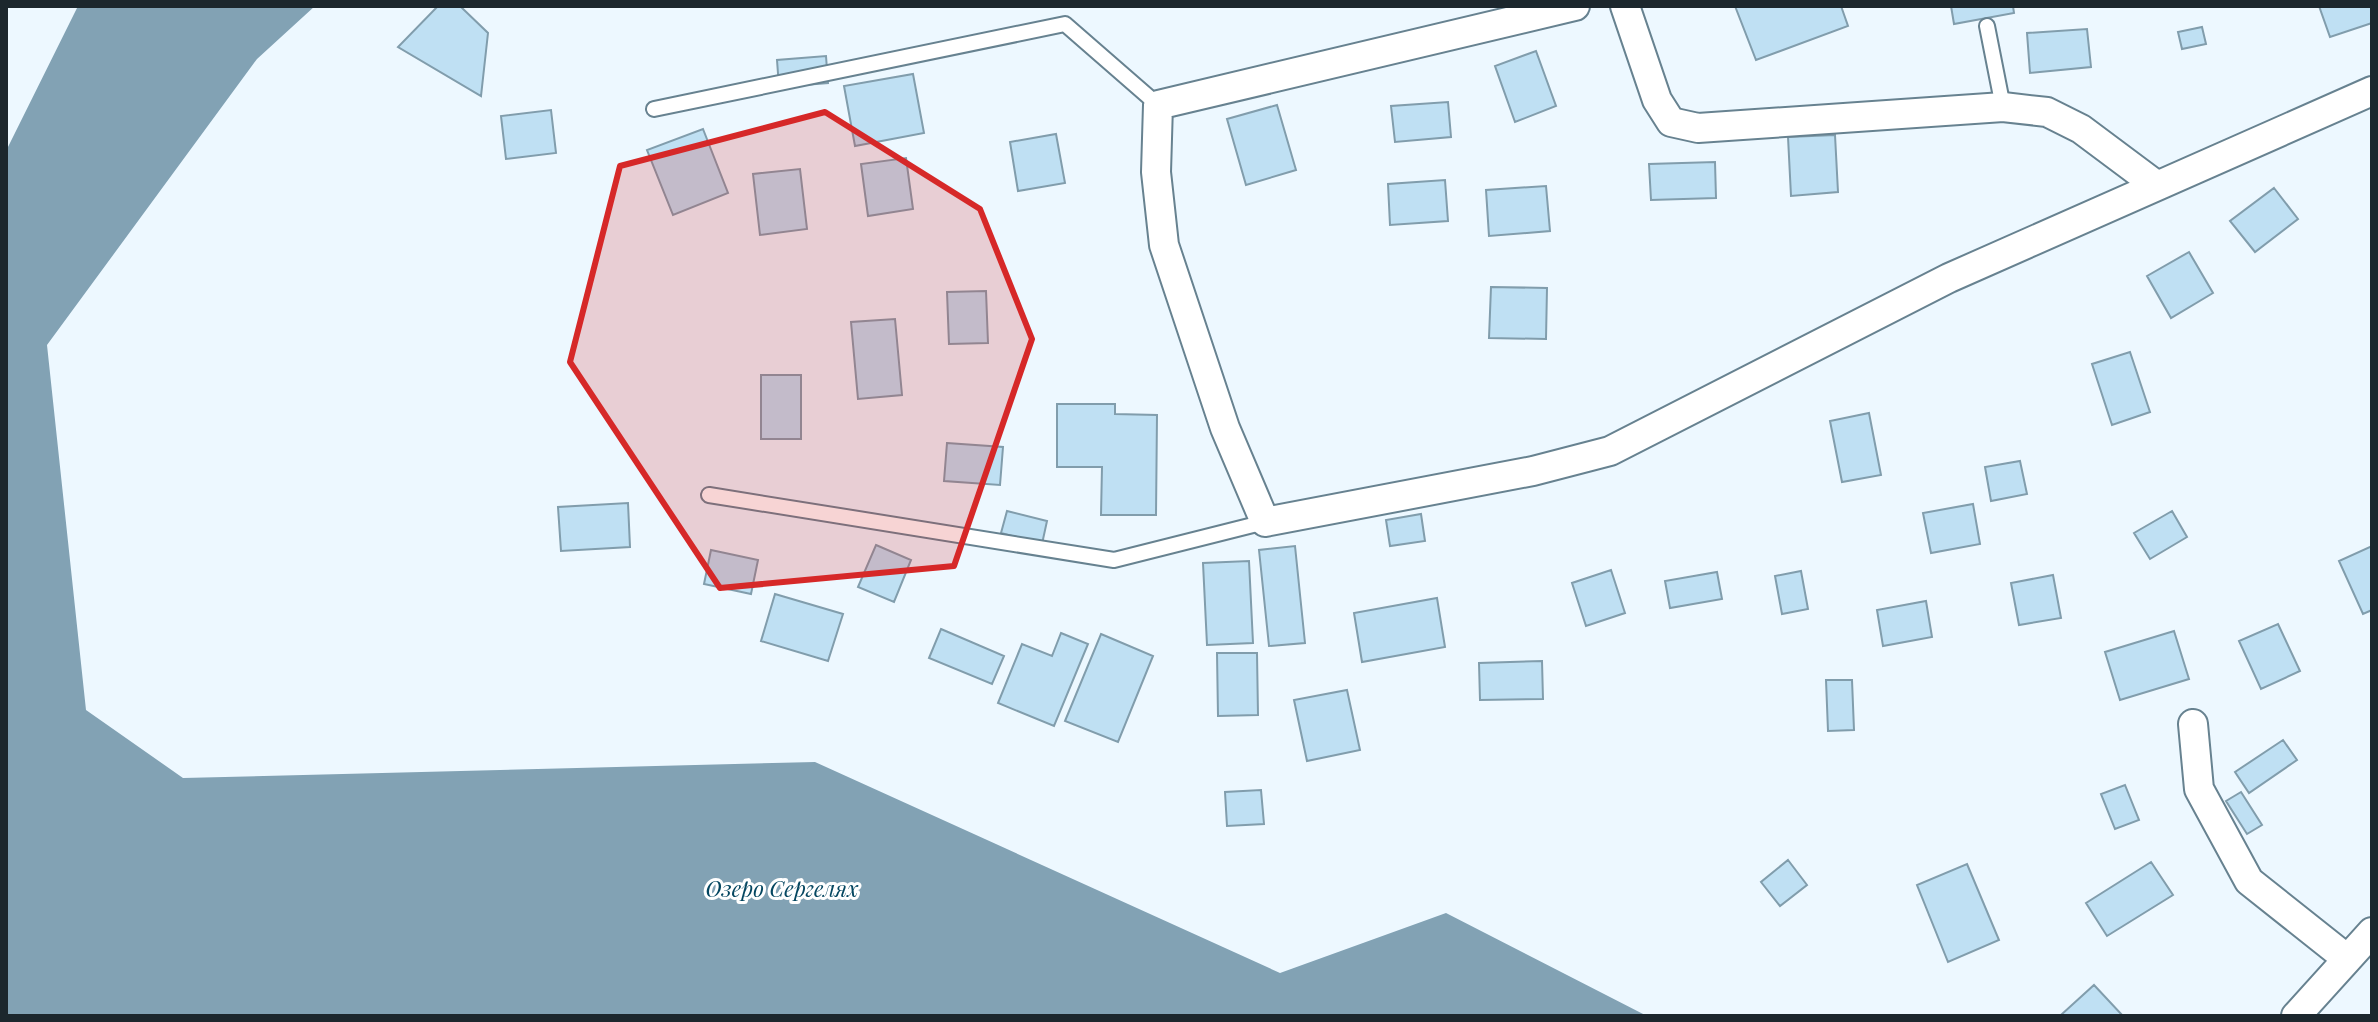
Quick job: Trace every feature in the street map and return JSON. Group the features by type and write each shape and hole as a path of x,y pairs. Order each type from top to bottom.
{"street":[{"path":"1575,6 1158,105 1156,172 1164,245 1225,428 1265,522 1533,471 1610,451 1949,278 2372,91"},
{"path":"1625,6 1657,100 1671,122 1698,128 2003,107 2047,112 2081,129 2156,185"},
{"path":"2193,724 2199,789 2249,881 2346,958"},
{"path":"2296,1016 2372,932"}],"lane":[{"path":"654,109 1065,24 1158,105"},
{"path":"1987,26 2003,107"},
{"path":"709,495 1114,560 1265,522"}],"highlighted area":[{"path":"825,112 980,209 1032,339 954,566 720,588 570,362 620,166"}],"water":[{"name":"Озеро Сергелях","path":"78,6 315,6 257,59 47,345 86,710 183,778 815,762 1280,973 1446,913 1647,1016 6,1016 6,151"}],"building":[{"path":"438,6 460,6 488,33 481,96 398,47"},
{"path":"1735,6 1841,6 1848,26 1756,60"},
{"path":"1951,6 2013,6 2014,13 1954,24"},
{"path":"2319,6 2372,6 2372,23 2330,37"},
{"path":"2202,27 2206,44 2182,49 2178,32"},
{"path":"2087,29 2091,67 2030,73 2027,33"},
{"path":"1536,51 1556,106 1515,122 1495,66"},
{"path":"826,56 828,83 779,87 777,60"},
{"path":"913,74 924,133 855,146 844,86"},
{"path":"1448,102 1451,137 1395,142 1391,106"},
{"path":"1277,105 1296,170 1246,185 1227,119"},
{"path":"551,110 556,153 506,159 501,116"},
{"path":"703,129 728,193 673,215 647,150"},
{"path":"1056,134 1065,183 1018,191 1010,142"},
{"path":"1835,135 1838,192 1791,196 1788,137"},
{"path":"906,158 913,209 868,216 861,164"},
{"path":"1715,162 1716,198 1651,200 1649,164"},
{"path":"800,169 807,229 760,235 753,174"},
{"path":"1445,180 1448,221 1390,225 1388,184"},
{"path":"1546,186 1550,231 1489,236 1486,190"},
{"path":"2274,188 2298,219 2255,252 2230,221"},
{"path":"2189,252 2213,293 2171,318 2147,276"},
{"path":"1491,287 1547,288 1546,339 1489,338"},
{"path":"986,291 988,343 949,344 947,292"},
{"path":"895,319 902,395 858,399 851,322"},
{"path":"2130,352 2150,412 2112,425 2092,364"},
{"path":"761,375 801,375 801,439 761,439"},
{"path":"1057,404 1115,404 1115,414 1157,415 1156,515 1101,515 1102,467 1057,467"},
{"path":"1869,413 1881,475 1842,482 1830,421"},
{"path":"947,443 1003,447 1000,485 944,481"},
{"path":"2020,461 2027,494 1991,501 1985,467"},
{"path":"628,503 630,547 561,551 558,507"},
{"path":"1973,504 1980,544 1931,553 1923,513"},
{"path":"1007,511 1047,521 1042,544 1001,533"},
{"path":"2172,511 2187,537 2150,559 2134,533"},
{"path":"1421,514 1425,541 1390,546 1386,520"},
{"path":"876,545 911,560 894,602 858,587"},
{"path":"1295,546 1305,643 1269,646 1259,550"},
{"path":"2372,546 2372,610 2363,614 2339,561"},
{"path":"711,550 758,560 751,594 704,584"},
{"path":"1249,561 1253,643 1207,645 1203,563"},
{"path":"1611,570 1625,613 1586,626 1572,583"},
{"path":"1801,571 1808,609 1782,614 1775,576"},
{"path":"1717,572 1722,599 1670,608 1665,581"},
{"path":"2053,575 2061,618 2019,625 2011,583"},
{"path":"775,594 843,614 828,661 761,641"},
{"path":"1437,598 1445,647 1362,662 1354,613"},
{"path":"1926,601 1932,637 1883,646 1877,610"},
{"path":"2278,624 2300,671 2261,689 2239,641"},
{"path":"941,629 1004,656 992,684 929,658"},
{"path":"2174,631 2189,679 2120,700 2105,652"},
{"path":"1061,633 1088,644 1054,726 998,703 1022,644 1052,656"},
{"path":"1101,634 1153,656 1118,742 1065,721"},
{"path":"1217,653 1257,653 1258,715 1218,716"},
{"path":"1542,661 1543,699 1480,700 1479,663"},
{"path":"1826,680 1852,680 1854,730 1828,731"},
{"path":"1347,690 1360,750 1307,761 1294,700"},
{"path":"2283,740 2297,760 2249,793 2235,772"},
{"path":"2125,785 2139,820 2115,829 2101,794"},
{"path":"1261,790 1264,824 1227,826 1225,792"},
{"path":"2241,792 2262,825 2247,834 2226,801"},
{"path":"1788,860 1807,885 1780,906 1761,882"},
{"path":"2151,862 2173,895 2107,936 2086,903"},
{"path":"1967,864 1999,940 1948,962 1917,885"},
{"path":"2094,985 2123,1016 2062,1014"}]}
